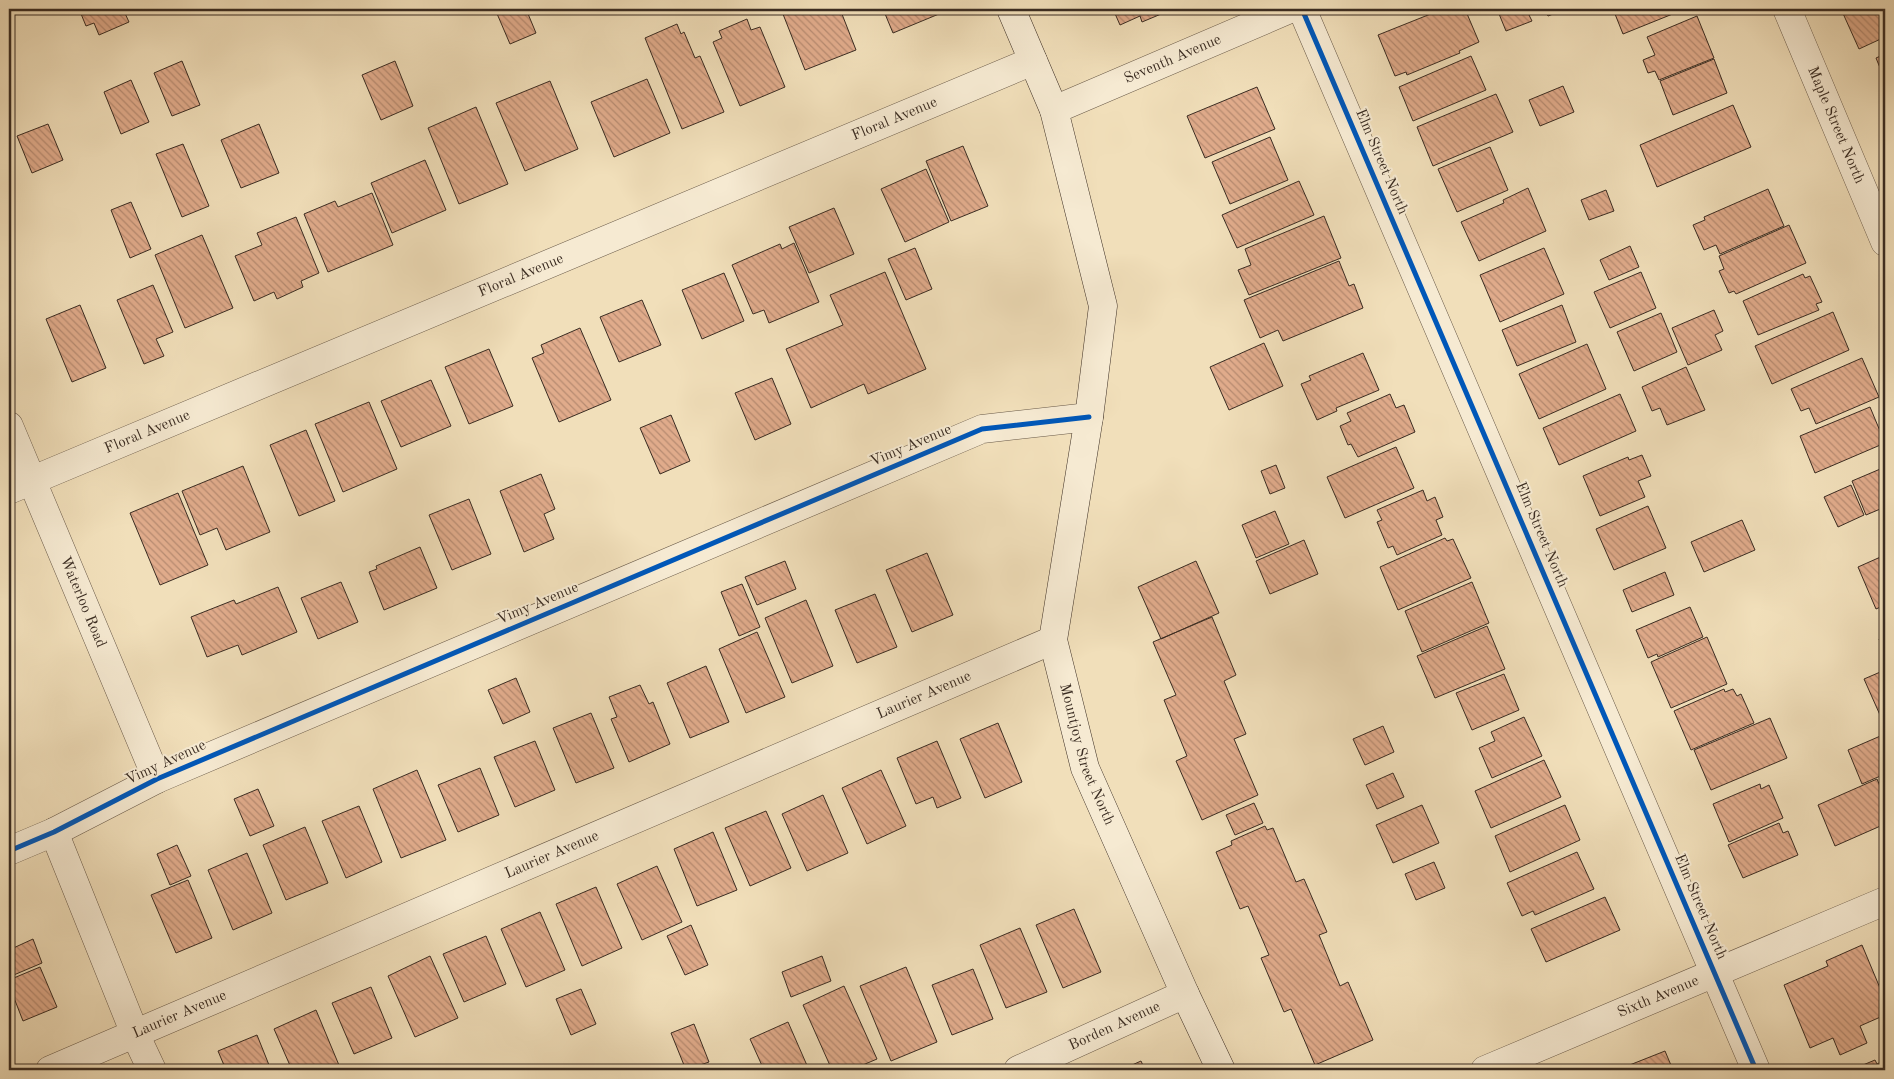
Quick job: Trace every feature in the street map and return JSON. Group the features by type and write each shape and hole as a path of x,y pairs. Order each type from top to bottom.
{"street":[{"path":"1011,9 1054,110 1103,306 1089,416"},
{"name":"Seventh Avenue","path":"1054,110 1290,9"},
{"name":"Elm Street North","path":"1302,9 1756,1070"},
{"name":"Maple Street North","path":"1787,9 1885,242"},
{"name":"Floral Avenue","path":"20,485 1033,61"},
{"name":"Mountjoy Street North","path":"1089,416 1053,640 1085,768 1185,994 1221,1070"},
{"name":"Vimy Avenue","path":"9,851 54,832 157,778 982,429 1089,416"},
{"name":"Waterloo Road","path":"9,426 20,485 157,778"},
{"name":"Laurier Avenue","path":"50,1070 1053,640"},
{"path":"54,832 135,1034 152,1070"},
{"name":"Sixth Avenue","path":"1485,1070 1885,901"},
{"name":"Borden Avenue","path":"1018,1070 1185,994"}],"building":[{"path":"79,9 123,9 129,22 99,35 94,23 86,26"},
{"path":"495,9 526,9 536,33 510,44"},
{"path":"781,9 840,9 856,50 805,70"},
{"path":"883,9 951,9 893,33"},
{"path":"1113,9 1173,9 1142,22 1140,16 1120,25"},
{"path":"1443,9 1465,9 1479,42 1459,51 1460,53 1407,75 1406,72 1395,76 1378,35"},
{"path":"1497,9 1536,10 1528,13 1532,21 1506,31"},
{"path":"1544,9 1566,9 1548,16"},
{"path":"1613,9 1685,9 1623,34"},
{"path":"1841,9 1885,9 1885,37 1859,49"},
{"path":"1697,16 1714,58 1659,80 1655,71 1648,73 1643,60 1655,55 1647,37"},
{"path":"747,19 751,30 760,27 785,87 740,106 713,42 722,38 719,31"},
{"path":"677,24 681,34 684,32 695,58 700,56 724,112 682,129 645,38"},
{"path":"1885,54 1885,80 1876,58"},
{"path":"1471,56 1486,90 1413,121 1399,87"},
{"path":"1714,59 1727,93 1673,115 1660,81"},
{"path":"182,61 200,105 172,116 154,73"},
{"path":"395,61 413,106 381,120 362,75"},
{"path":"647,79 670,133 614,157 591,102"},
{"path":"131,80 149,122 121,134 104,92"},
{"path":"550,81 578,149 525,171 496,103"},
{"path":"1563,86 1574,112 1540,126 1529,100"},
{"path":"1257,87 1275,129 1205,158 1187,116"},
{"path":"1496,94 1513,132 1433,166 1417,127"},
{"path":"1733,105 1751,147 1657,187 1640,145"},
{"path":"476,107 508,184 459,204 428,128"},
{"path":"48,124 63,160 32,173 17,136"},
{"path":"259,124 279,173 241,188 221,140"},
{"path":"1270,137 1288,180 1230,204 1212,162"},
{"path":"183,144 209,206 182,217 156,154"},
{"path":"963,146 988,206 951,221 926,161"},
{"path":"1490,147 1508,190 1457,212 1438,169"},
{"path":"425,160 446,210 392,233 371,183"},
{"path":"926,169 949,222 905,242 881,189"},
{"path":"1299,181 1314,215 1237,248 1222,215"},
{"path":"1528,188 1546,231 1479,261 1461,222 1504,203 1503,200"},
{"path":"1768,189 1784,226 1720,254 1716,245 1704,250 1693,225 1705,220 1704,217"},
{"path":"1606,190 1614,211 1589,220 1581,200"},
{"path":"372,193 393,245 328,272 304,214 335,201 338,207"},
{"path":"131,202 151,249 130,258 111,210"},
{"path":"834,208 854,254 809,273 789,227"},
{"path":"1324,216 1341,258 1249,295 1238,270 1251,265 1245,249"},
{"path":"296,217 319,273 301,281 303,287 277,299 274,292 254,301 235,256 262,245 257,233"},
{"path":"1789,225 1806,263 1736,294 1734,291 1729,293 1719,271 1724,269 1719,256"},
{"path":"202,235 233,308 185,328 155,255"},
{"path":"794,243 819,302 769,323 764,310 753,314 732,265 780,244 782,249"},
{"path":"1630,246 1639,267 1609,280 1600,260"},
{"path":"915,248 932,289 906,300 888,259"},
{"path":"1544,248 1564,294 1500,322 1480,275"},
{"path":"1339,261 1349,286 1354,284 1363,308 1283,341 1278,330 1260,338 1244,300"},
{"path":"885,272 926,369 868,394 864,384 811,408 786,349 843,325 830,295"},
{"path":"1641,272 1656,308 1610,328 1594,292"},
{"path":"724,273 744,321 702,339 682,290"},
{"path":"1803,274 1805,278 1810,276 1822,302 1816,304 1819,310 1758,335 1743,301"},
{"path":"153,285 173,332 156,339 164,356 144,364 117,300"},
{"path":"642,300 661,345 619,362 600,317"},
{"path":"80,305 106,368 72,382 46,319"},
{"path":"1562,305 1576,342 1517,366 1502,330"},
{"path":"1714,310 1723,331 1715,335 1722,350 1688,365 1672,328"},
{"path":"1833,312 1849,350 1772,384 1755,346"},
{"path":"1661,313 1677,352 1634,371 1617,332"},
{"path":"580,328 611,400 559,422 532,358 544,353 541,345"},
{"path":"1264,343 1283,386 1229,410 1210,367"},
{"path":"1587,344 1606,389 1539,419 1519,374"},
{"path":"489,349 513,406 469,424 445,367"},
{"path":"1363,353 1379,390 1336,408 1337,411 1317,420 1301,384 1311,380 1309,376"},
{"path":"1862,358 1879,397 1816,424 1809,408 1801,411 1791,389"},
{"path":"1686,367 1705,410 1667,425 1660,408 1652,411 1642,387"},
{"path":"772,378 791,424 755,440 735,393"},
{"path":"431,380 451,426 401,447 381,401"},
{"path":"1390,394 1396,408 1404,405 1415,432 1358,457 1351,444 1348,445 1340,426 1351,421 1347,413"},
{"path":"1620,394 1636,431 1559,465 1543,428"},
{"path":"369,402 397,469 343,492 315,424"},
{"path":"1870,407 1885,443 1815,473 1800,436"},
{"path":"671,415 690,461 660,474 640,428"},
{"path":"306,430 335,501 299,516 270,445"},
{"path":"1396,447 1414,488 1345,518 1327,477"},
{"path":"1642,455 1651,476 1638,481 1645,497 1600,516 1583,476 1628,457 1629,460"},
{"path":"1276,465 1285,488 1270,494 1261,471"},
{"path":"243,466 270,532 226,550 217,528 200,535 182,491"},
{"path":"1885,467 1885,507 1866,515 1852,481"},
{"path":"541,474 555,509 544,514 554,539 524,552 500,491"},
{"path":"1851,485 1864,515 1838,527 1824,497"},
{"path":"1423,490 1427,501 1435,497 1443,517 1436,520 1442,535 1397,555 1393,546 1388,548 1377,522 1382,520 1377,510"},
{"path":"178,493 208,565 160,585 130,513"},
{"path":"469,499 491,554 452,570 429,515"},
{"path":"1648,506 1666,548 1614,570 1596,529"},
{"path":"1275,511 1289,544 1256,558 1242,525"},
{"path":"1742,520 1755,550 1704,572 1691,542"},
{"path":"1445,538 1447,541 1453,539 1471,578 1398,610 1380,567"},
{"path":"1304,540 1318,574 1270,594 1256,561"},
{"path":"420,547 437,588 384,610 369,572 377,569 376,566"},
{"path":"927,553 953,615 912,632 886,570"},
{"path":"1885,555 1885,605 1876,609 1858,567"},
{"path":"785,561 796,589 757,605 745,577"},
{"path":"1196,561 1219,613 1161,639 1138,587"},
{"path":"1665,572 1674,595 1632,612 1623,590"},
{"path":"341,582 358,622 318,639 301,598"},
{"path":"1472,582 1489,623 1422,652 1405,611"},
{"path":"742,584 760,627 739,636 721,592"},
{"path":"278,587 297,632 242,655 238,645 207,657 191,617 234,600 236,604"},
{"path":"875,594 897,647 857,663 835,610"},
{"path":"806,600 833,666 792,683 765,618"},
{"path":"1690,607 1703,637 1658,657 1657,654 1648,658 1636,630"},
{"path":"1212,617 1236,675 1224,681 1246,734 1234,739 1258,795 1202,820 1176,761 1187,756 1164,700 1176,695 1153,642"},
{"path":"1487,626 1505,669 1435,698 1417,656"},
{"path":"757,632 785,697 746,713 719,649"},
{"path":"1885,636 1885,654 1879,639"},
{"path":"1707,637 1727,684 1671,708 1651,662"},
{"path":"706,666 729,722 690,738 667,683"},
{"path":"1885,670 1885,724 1884,724 1864,679"},
{"path":"1504,674 1519,710 1472,730 1456,693"},
{"path":"516,678 530,712 503,724 488,690"},
{"path":"640,685 649,704 653,702 670,744 629,762 611,719 617,717 609,697"},
{"path":"1724,689 1725,692 1733,689 1737,696 1741,694 1754,723 1691,750 1674,711"},
{"path":"591,713 614,768 576,783 553,728"},
{"path":"1524,717 1542,756 1492,778 1479,748 1495,741 1491,732"},
{"path":"1770,718 1787,758 1711,790 1694,750"},
{"path":"998,723 1022,782 985,798 960,739"},
{"path":"1383,726 1394,752 1365,765 1353,739"},
{"path":"1885,734 1885,774 1862,784 1848,750"},
{"path":"535,741 555,790 515,807 494,757"},
{"path":"937,741 961,798 937,808 933,797 916,804 897,758"},
{"path":"1544,760 1561,797 1491,828 1475,791"},
{"path":"480,768 499,815 458,832 438,785"},
{"path":"417,770 446,840 401,858 373,789"},
{"path":"881,770 906,826 867,844 842,788"},
{"path":"1393,773 1404,797 1377,809 1366,785"},
{"path":"1877,779 1885,798 1885,824 1835,846 1818,805"},
{"path":"1760,784 1761,789 1769,785 1783,818 1729,842 1713,804"},
{"path":"258,789 274,826 250,836 234,799"},
{"path":"823,795 848,853 807,871 782,814"},
{"path":"1254,803 1263,823 1235,835 1226,815"},
{"path":"1422,805 1439,843 1393,863 1376,825"},
{"path":"1565,805 1580,840 1510,872 1495,836"},
{"path":"359,806 382,862 346,878 322,821"},
{"path":"766,811 791,868 750,886 725,828"},
{"path":"1779,823 1783,833 1788,831 1798,855 1743,878 1728,845"},
{"path":"1265,826 1267,830 1273,828 1296,882 1304,879 1327,932 1319,935 1340,986 1348,982 1373,1040 1315,1065 1291,1009 1284,1012 1261,958 1269,955 1248,906 1240,909 1216,852 1232,845 1231,841"},
{"path":"305,827 328,883 286,900 263,845"},
{"path":"713,832 737,890 697,906 674,849"},
{"path":"177,845 191,876 170,885 157,854"},
{"path":"1577,852 1594,889 1535,915 1533,911 1522,916 1507,883"},
{"path":"247,853 272,913 233,930 208,870"},
{"path":"1434,862 1445,888 1416,900 1405,874"},
{"path":"657,866 682,922 642,940 617,884"},
{"path":"188,880 212,938 176,953 151,895"},
{"path":"596,887 622,948 582,966 556,904"},
{"path":"1605,897 1620,930 1546,962 1531,929"},
{"path":"1074,909 1101,972 1063,988 1036,925"},
{"path":"540,912 565,970 526,987 501,929"},
{"path":"691,925 708,965 685,975 667,936"},
{"path":"1020,928 1047,992 1006,1008 980,945"},
{"path":"486,936 506,984 464,1002 443,954"},
{"path":"33,939 42,963 9,977 9,950"},
{"path":"1862,945 1885,1000 1885,1015 1860,1026 1867,1043 1840,1055 1833,1038 1810,1048 1784,985 1828,966 1826,961"},
{"path":"430,956 458,1018 415,1037 388,976"},
{"path":"822,956 831,981 791,997 782,972"},
{"path":"40,967 57,1007 23,1021 9,985 9,980"},
{"path":"906,967 937,1042 891,1061 860,986"},
{"path":"973,969 993,1019 952,1035 932,985"},
{"path":"844,986 877,1059 851,1070 832,1070 803,1005"},
{"path":"371,987 392,1038 354,1054 332,1003"},
{"path":"581,989 596,1024 571,1035 556,999"},
{"path":"316,1010 341,1070 292,1070 274,1029"},
{"path":"788,1022 809,1070 764,1070 750,1039"},
{"path":"694,1024 709,1062 686,1070 671,1033"},
{"path":"257,1035 271,1070 226,1070 218,1051"},
{"path":"1665,1051 1673,1070 1617,1070"},
{"path":"1875,1060 1877,1064 1885,1060 1885,1070 1851,1070"},
{"path":"1141,1061 1145,1070 1121,1070"},
{"path":"735,1065 738,1070 723,1070"}],"cycle path":[{"path":"1302,9 1756,1070"},
{"path":"9,851 54,832 157,779 982,429 1089,417"}]}
